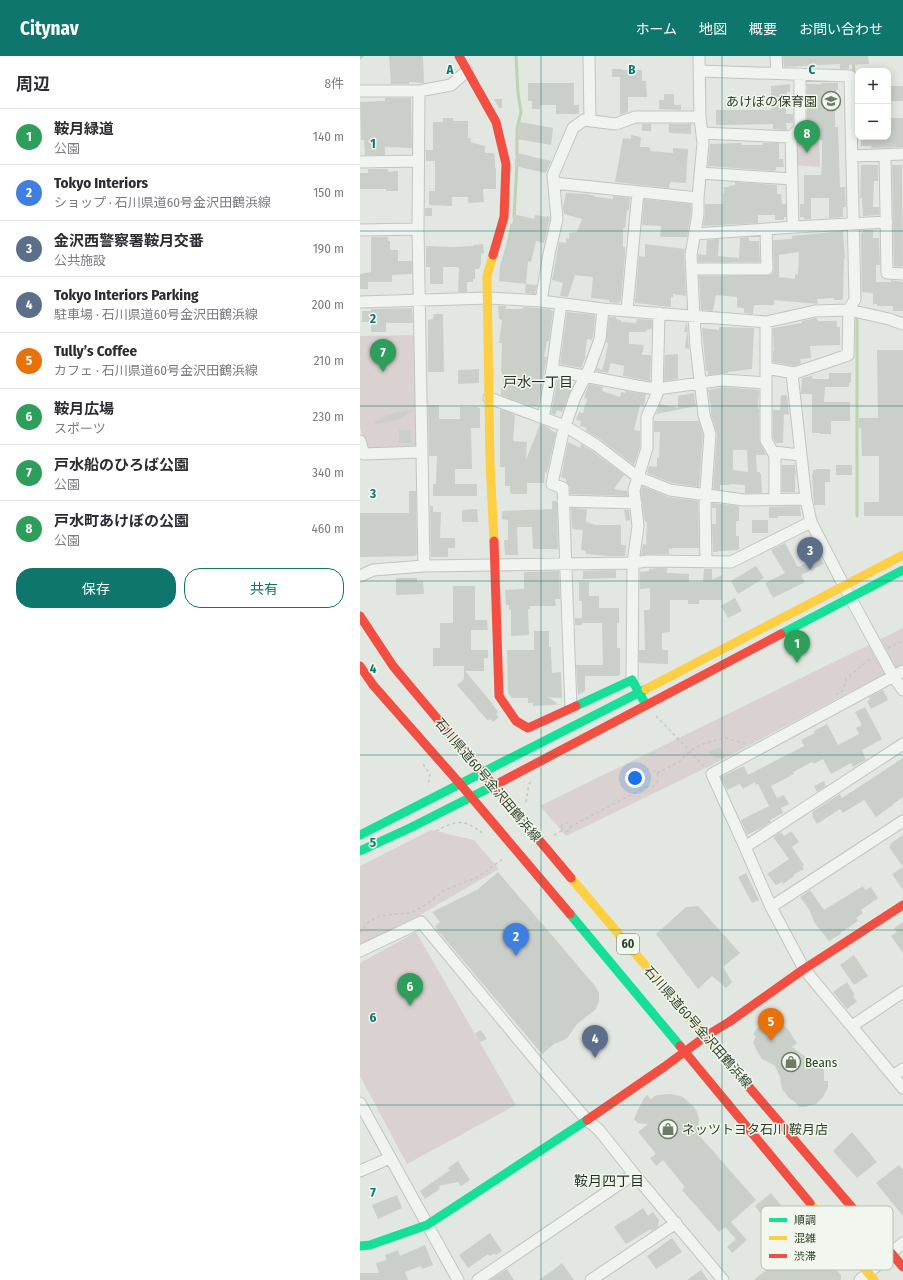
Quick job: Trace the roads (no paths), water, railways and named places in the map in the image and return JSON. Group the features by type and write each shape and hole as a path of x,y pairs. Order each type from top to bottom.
{"street":[{"path":"459,56 496,122 506,164 504,217 487,276 489,298 490,462 496,564 499,696 516,721 528,728 632,680"},
{"path":"588,56 590,121"},
{"path":"699,56 700,117 703,143 698,214 691,255 694,317 700,382 704,414 710,434 706,494 706,562"},
{"path":"776,56 776,73"},
{"path":"360,90 419,91 451,85 467,71"},
{"path":"699,71 850,76 855,299 849,310 848,355 794,373 766,368"},
{"path":"702,133 790,137 800,128 800,74"},
{"path":"419,91 418,229 424,566"},
{"path":"541,301 549,254 557,220 553,175 573,128 584,120 616,124 635,117 700,117"},
{"path":"790,137 793,227"},
{"path":"852,156 903,154"},
{"path":"885,155 887,273 903,274"},
{"path":"360,162 418,161"},
{"path":"700,173 792,179"},
{"path":"554,183 698,198"},
{"path":"627,310 638,192"},
{"path":"695,234 886,222"},
{"path":"360,230 418,229"},
{"path":"692,269 767,269 766,229"},
{"path":"360,302 489,298 541,301 603,309 766,322 815,311 849,310 889,319 903,324"},
{"path":"543,418 552,370 561,304"},
{"path":"571,708 563,488 552,484 565,426 575,397 590,367 600,339 603,309"},
{"path":"646,706 632,680 633,562 638,526 634,490 647,448 647,417 657,394 659,313"},
{"path":"766,322 766,440 775,456 775,499"},
{"path":"552,370 657,389 722,380 766,383"},
{"path":"794,373 792,374 806,499 811,522 880,652 898,673 903,690"},
{"path":"489,398 565,426 596,446 638,477 670,490 744,500 806,499"},
{"path":"360,441 364,454 421,452"},
{"path":"773,452 801,455"},
{"path":"563,501 636,503"},
{"path":"360,576 373,570 424,566 648,561 731,562 811,522"},
{"path":"360,835 461,785 903,555"},
{"path":"360,851 494,786 903,570"},
{"name":"石川県道60号金沢田鶴浜線","path":"360,616 393,666 851,1206"},
{"name":"石川県道60号金沢田鶴浜線","path":"360,666 373,685 461,785 664,1026 686,1050 809,1206"},
{"path":"898,673 712,774 771,907 804,969 903,1088"},
{"path":"745,847 903,744"},
{"path":"771,907 903,821"},
{"path":"360,1246 370,1245 427,1225 587,1120 804,969 903,905"},
{"path":"360,951 421,922 548,1075 587,1120 599,1130 723,1280"},
{"path":"852,1026 903,992"},
{"path":"893,1076 903,1069"},
{"path":"360,1103 458,1280"},
{"path":"360,1171 390,1158"},
{"path":"478,1280 634,1174"},
{"path":"591,1280 676,1222"},
{"path":"893,1251 903,1243"},
{"name":"石川県道60号金沢田鶴浜線","path":"893,1255 903,1267"},
{"name":"石川県道60号金沢田鶴浜線","path":"861,1270 867,1278"},
{"path":"867,1278 875,1270"}],"waterway":[{"path":"516,56 518,93 521,112 517,129 517,155"},
{"path":"853,56 854,76"},
{"path":"514,217 517,163"},
{"path":"508,245 512,225"},
{"path":"857,319 857,516"}],"place":[{"name":"あけぼの保育園","path":"831,101"},
{"name":"戸水町あけぼの公園","path":"807,153"},
{"name":"戸水船のひろば公園","path":"383,372"},
{"name":"金沢西警察署鞍月交番","path":"810,570"},
{"name":"鞍月緑道","path":"797,663"},
{"name":"Tokyo Interiors","path":"516,956"},
{"name":"鞍月広場","path":"410,1006"},
{"name":"Tully’s Coffee","path":"771,1041"},
{"name":"Tokyo Interiors Parking","path":"595,1058"},
{"name":"Beans","path":"791,1062"},
{"name":"ネッツトヨタ石川 鞍月店","path":"668,1129"}],"district":[{"name":"戸水一丁目","path":"538,382"},
{"name":"鞍月四丁目","path":"609,1181"}]}
